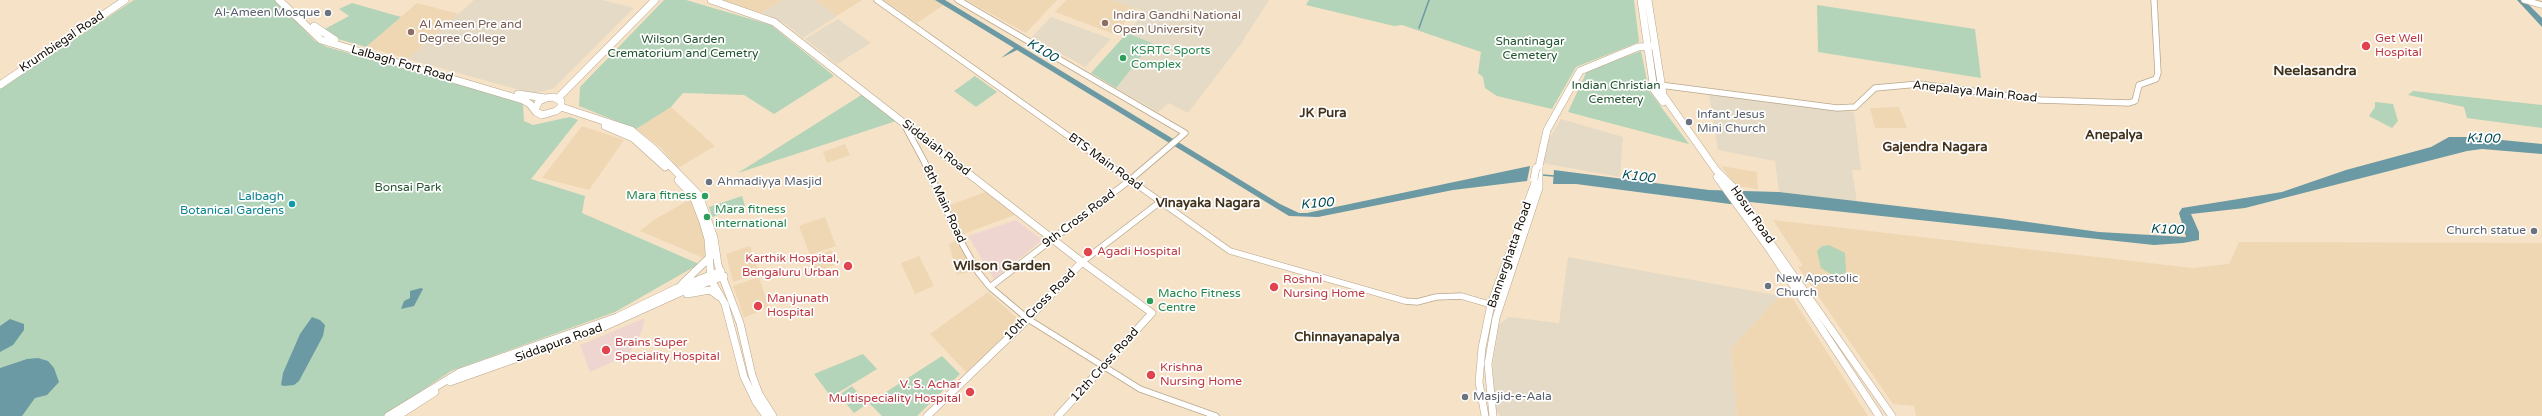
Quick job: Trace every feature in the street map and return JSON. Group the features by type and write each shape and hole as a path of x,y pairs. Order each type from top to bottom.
{"main road":[{"name":"Krumbiegal Road","path":"0,85 125,0"},
{"name":"Lalbagh Fort Road","path":"279,0 321,40 523,100 535,110"},
{"name":"Lalbagh Fort Road","path":"286,0 329,38 516,93 546,98 556,97"},
{"path":"556,97 649,0"},
{"path":"556,97 655,0"},
{"name":"Siddaiah Road","path":"711,0 774,22 1082,262 1152,313"},
{"name":"Hosur Road","path":"1641,0 1650,46 1660,85 1675,114 1716,170 1735,189 1748,207 1758,225 1892,416"},
{"name":"Hosur Road","path":"1648,0 1654,90 1753,225 1879,416"},
{"path":"1535,180 1547,130 1580,71 1625,52 1650,46"},
{"path":"556,97 561,101 559,108"},
{"path":"546,98 539,102 535,110 542,115 559,108 631,130 654,149 696,192 709,221 723,274 740,323 752,375 759,394 773,416"},
{"path":"559,108 614,129 633,138 668,170 692,196 708,239 711,256 711,278 725,304 742,370 756,402 766,416"},
{"name":"Bannerghatta Road","path":"1485,416 1480,382 1482,348 1491,304 1535,180"},
{"name":"Bannerghatta Road","path":"1493,416 1488,364 1496,318 1535,180"},
{"path":"678,291 711,256"},
{"name":"10th Cross Road","path":"927,416 1028,319 1082,262"},
{"name":"Siddapura Road","path":"388,416 460,372 617,317 723,274"},
{"path":"678,291 710,290 725,304"},
{"name":"Siddapura Road","path":"398,416 452,382 597,330 678,291"},
{"name":"12th Cross Road","path":"1058,416 1152,313"}],"street":[{"name":"BTS Main Road","path":"877,0 1230,251 1404,301 1418,302 1436,297 1462,296 1499,307"},
{"name":"9th Cross Road","path":"958,0 1185,133 1130,180 990,287"},
{"name":"Anepalaya Main Road","path":"1660,85 1837,108 1855,107 1876,88 1919,84 2040,100 2129,103 2135,101 2139,84 2156,79 2158,73 2154,0"},
{"path":"2524,0 2542,5"},
{"name":"8th Main Road","path":"902,121 924,161 959,238 978,272 990,287 1028,319 1144,390 1216,416"},
{"name":"10th Cross Road","path":"1082,262 1160,202"}],"shaded area":[{"path":"474,0 602,0 634,8 554,88 534,94 408,59"},
{"path":"721,0 782,0 762,13"},
{"path":"782,0 815,0 837,16 803,38 786,24 762,13"},
{"path":"815,0 862,0 837,16"},
{"path":"884,0 935,0 944,5 917,23"},
{"path":"966,0 1057,0 1026,33"},
{"name":"Indira Gandhi National Open University","path":"1066,0 1112,0 1137,9 1114,34 1055,12"},
{"path":"1112,0 1269,0 1240,45 1188,113 1169,103 1158,112 1116,88 1152,43 1127,33 1145,12"},
{"name":"Al Ameen Pre and Degree College","path":"417,3 459,14 408,59 366,47"},
{"path":"1051,17 1111,39 1085,67 1032,37"},
{"path":"838,19 871,43 837,64 805,39"},
{"path":"1709,94 1854,112 1861,170 1852,170 1857,202 1779,192 1775,161 1718,150"},
{"path":"671,107 715,146 678,168 661,148 636,129"},
{"path":"1899,107 1907,128 1875,128 1870,108"},
{"path":"1561,119 1623,137 1620,177 1542,163 1548,141"},
{"path":"582,126 624,140 589,190 542,178"},
{"path":"845,144 850,155 827,163 823,152"},
{"path":"1721,166 1757,172 1758,189 1736,186"},
{"path":"988,191 1017,214 961,235 947,206"},
{"path":"691,199 705,240 706,259 640,231 655,219"},
{"path":"825,217 836,246 810,255 799,226"},
{"path":"1016,220 1042,240 994,279 968,236"},
{"path":"1773,220 2193,268 2229,264 2239,242 2542,243 2542,416 1916,416 1914,406 1893,404 1798,267 1803,266"},
{"path":"958,240 973,271 957,275 949,244"},
{"path":"750,246 759,273 733,282 726,254"},
{"path":"831,250 837,264 816,272 810,258"},
{"path":"919,256 934,286 915,294 901,263"},
{"path":"1568,257 1780,296 1731,348 1737,416 1500,416 1494,404 1493,363 1499,324 1509,317 1559,323"},
{"path":"759,277 769,307 744,318 733,286"},
{"path":"988,292 1020,321 967,373 930,334"},
{"path":"1780,296 1793,299 1868,416 1737,416 1731,348"},
{"name":"Brains Super Speciality Hospital","path":"645,318 642,331 628,355 590,372 580,345"}],"green space":[{"name":"Lalbagh Botanical Gardens","path":"134,0 275,0 315,41 327,47 518,101 523,105 524,121 533,125 570,117 578,120 531,179 585,196 582,213 699,264 615,312 451,371 384,416 0,416 0,88"},
{"name":"Wilson Garden Crematorium and Cemetry","path":"664,0 686,0 771,25 834,76 774,114 744,95 683,93 671,107 636,129 579,106 580,87"},
{"name":"Shantinagar Cemetery","path":"1309,0 1634,0 1639,42 1576,67 1552,109 1497,96 1485,88 1483,77 1478,73 1481,52 1402,25 1394,26 1306,5"},
{"path":"352,3 401,17 366,47 331,37 323,30 349,16 339,9"},
{"path":"1817,5 1975,29 1981,78 1818,52"},
{"name":"KSRTC Sports Complex","path":"1127,33 1152,43 1116,88 1091,73"},
{"name":"Shantinagar Cemetery","path":"1641,51 1649,91 1689,144 1568,112 1587,71"},
{"path":"975,76 997,92 976,107 954,91"},
{"path":"2413,91 2542,105 2542,128 2467,118 2464,107 2408,95"},
{"path":"863,94 896,121 738,173"},
{"path":"2375,102 2393,104 2398,121 2392,128 2369,116 2375,107"},
{"path":"742,196 745,206 712,217 709,207"},
{"path":"1829,245 1845,253 1846,272 1843,274 1834,276 1821,268 1817,251 1822,246"},
{"path":"863,354 877,369 831,397 814,374"},
{"path":"942,356 960,374 917,416 882,416 869,403"},
{"path":"852,386 867,404 854,413 839,395"}],"water":[{"name":"K100","path":"935,0 945,0 1280,204 1299,213 1307,213 1530,166 1527,181 1453,190 1318,217 1289,216 1017,50 1001,58 1014,48"},
{"path":"2517,0 2524,0 2542,18 2542,27"},
{"name":"K100","path":"2449,137 2472,137 2542,144 2542,154 2482,149 2467,151 2245,208 2191,214 2199,232 2199,240 2183,243 2154,245 1750,202 1730,204 1576,184 1553,184 1554,170 1709,190 1779,192 1999,218 2099,232 2186,237 2179,213 2182,208 2282,192 2346,170 2431,147"},
{"path":"421,288 423,289 414,306 401,309 404,301 410,298 410,291"},
{"path":"312,317 320,320 325,325 323,336 299,381 294,385 281,385 283,373 300,334"},
{"path":"10,319 24,324 24,330 13,345 0,352 0,326"},
{"path":"38,358 48,361 54,368 59,382 47,395 35,398 22,416 0,416 0,368 27,359"}],"waterway":[{"path":"1419,28 1429,0"},
{"name":"K100","path":"1542,175 1554,176"}],"place":[{"name":"Al-Ameen Mosque","path":"328,13"},
{"name":"Indira Gandhi National Open University","path":"1105,23"},
{"name":"Al Ameen Pre and Degree College","path":"411,32"},
{"name":"Get Well Hospital","path":"2366,46"},
{"name":"KSRTC Sports Complex","path":"1123,58"},
{"name":"Infant Jesus Mini Church","path":"1689,122"},
{"name":"Ahmadiyya Masjid","path":"709,182"},
{"name":"Mara fitness","path":"705,196"},
{"name":"Lalbagh Botanical Gardens","path":"292,204"},
{"name":"Mara fitness international","path":"707,217"},
{"name":"Church statue","path":"2534,231"},
{"name":"Agadi Hospital","path":"1088,252"},
{"name":"Karthik Hospital, Bengaluru Urban","path":"848,266"},
{"name":"New Apostolic Church","path":"1768,286"},
{"name":"Roshni Nursing Home","path":"1274,287"},
{"name":"Macho Fitness Centre","path":"1150,301"},
{"name":"Manjunath Hospital","path":"758,306"},
{"name":"Brains Super Speciality Hospital","path":"606,350"},
{"name":"Krishna Nursing Home","path":"1151,375"},
{"name":"V. S. Achar Multispeciality Hospital","path":"970,392"},
{"name":"Masjid-e-Aala","path":"1465,397"}],"district":[{"name":"Neelasandra","path":"2315,71"},
{"name":"JK Pura","path":"1323,114"},
{"name":"Anepalya","path":"2114,136"},
{"name":"Gajendra Nagara","path":"1935,148"},
{"name":"Vinayaka Nagara","path":"1208,204"},
{"name":"Wilson Garden","path":"1002,266"},
{"name":"Chinnayanapalya","path":"1347,338"}],"park label":[{"name":"Indian Christian Cemetery","path":"1616,93"},
{"name":"Bonsai Park","path":"408,188"}]}
